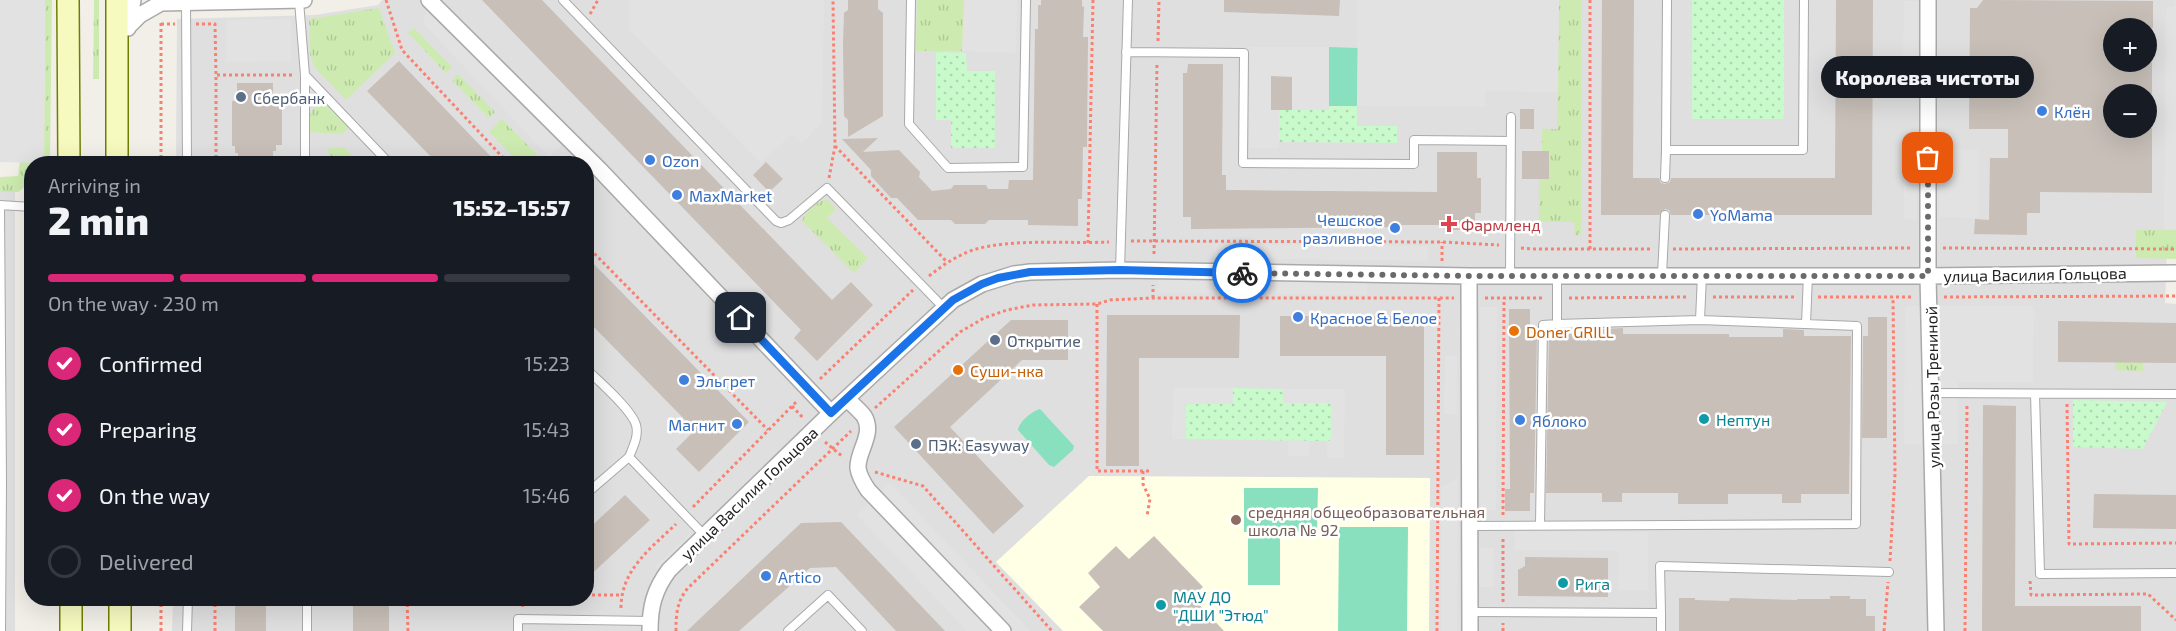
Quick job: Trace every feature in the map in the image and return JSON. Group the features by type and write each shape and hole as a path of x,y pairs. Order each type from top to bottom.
{"main road":[{"path":"68,0 69,156"},
{"path":"117,0 117,156"},
{"path":"70,606 71,631"},
{"path":"120,606 120,631"}],"street":[{"path":"116,65 130,25 133,0"},
{"path":"130,25 159,2 304,0"},
{"path":"429,0 586,156"},
{"name":"улица Розы Трениной","path":"1928,0 1928,276 1936,631"},
{"path":"594,164 831,413"},
{"name":"улица Василия Гольцова","path":"650,626 651,604 661,580 831,413 944,308 967,291 1014,274 1120,270 1469,276 1928,276 2176,273"},
{"path":"1469,276 1470,631"},
{"path":"847,399 864,417 867,436 858,467 862,481 868,490 1003,631"}],"lane":[{"path":"563,0 776,221 782,223 789,220 827,188 944,308"},
{"path":"911,0 909,124 948,168 969,168 1023,167 1026,0"},
{"path":"1120,270 1128,0"},
{"path":"1665,178 1667,0"},
{"path":"1666,150 1803,150 1804,0"},
{"path":"299,1 305,75 305,156"},
{"path":"186,3 187,156"},
{"path":"1126,52 1244,53 1243,162 1414,164 1414,140 1511,141"},
{"path":"305,75 382,156"},
{"path":"1510,275 1511,117"},
{"path":"1,631 0,206 24,207"},
{"path":"1662,275 1665,215"},
{"path":"1557,275 1557,324"},
{"path":"1700,320 1702,275"},
{"path":"1806,324 1808,275"},
{"path":"1469,526 1856,524 1857,326 1700,320 1542,325 1540,525"},
{"path":"594,377 632,416 637,427 636,440 629,457 594,487"},
{"path":"1932,393 2176,394"},
{"path":"2035,394 2040,574 2176,573"},
{"path":"629,457 705,536"},
{"path":"1661,631 1660,566 1889,572"},
{"path":"788,631 828,596 862,631"},
{"path":"187,631 188,606"},
{"path":"307,606 307,631"},
{"path":"1470,612 1661,613"},
{"path":"518,631 518,619 650,626"}],"path":[{"path":"386,0 402,50 501,156"},
{"path":"827,188 836,147 833,0"},
{"path":"1088,243 1093,0"},
{"path":"1153,298 1159,0"},
{"path":"1590,0 1590,249"},
{"path":"159,2 161,156"},
{"path":"161,24 215,24 216,156"},
{"path":"216,75 305,75"},
{"path":"836,147 947,262"},
{"path":"1101,242 1154,239 1442,242 1532,249 2176,249"},
{"path":"1437,631 1439,297 1442,242"},
{"path":"1893,249 1893,275"},
{"path":"594,253 768,430"},
{"path":"676,631 676,609 682,594 864,417 960,332 996,313 1020,307 1097,304 1110,300 1153,298 2176,296"},
{"path":"1884,631 1895,474 1893,297"},
{"path":"1503,631 1504,298"},
{"path":"1097,304 1097,471 1149,471"},
{"path":"1965,631 1967,400"},
{"path":"2067,401 2069,544 2176,543"},
{"path":"792,406 832,449 858,467 923,486 1052,631"},
{"path":"1143,471 1143,484 1150,499 1147,516"},
{"path":"2030,572 2031,595 2148,594 2176,620"},
{"path":"594,595 622,594"},
{"path":"161,606 161,631"},
{"path":"215,606 215,631"},
{"path":"407,606 408,631"}],"shaded area":[{"path":"0,0 45,0 44,156 24,156 24,163 0,162"},
{"path":"382,0 2176,0 2165,303 2176,304 2176,631 172,631 173,606 594,606 594,156 176,156 177,19 315,15 378,5"},
{"path":"630,0 824,0 822,122 802,144 792,134 761,163 629,29"},
{"path":"964,0 1017,0 1016,53 962,51"},
{"path":"1358,0 1559,0 1558,92 1485,91 1485,107 1357,106"},
{"path":"1904,1 1918,1 1918,61 1903,61"},
{"path":"427,6 562,145 548,156 423,23"},
{"path":"2166,7 2176,7 2176,230 2164,230"},
{"path":"291,19 291,61 226,62 226,20"},
{"path":"1250,47 1329,47 1329,110 1292,110 1292,77 1271,77 1271,110 1279,110 1279,148 1249,148"},
{"path":"1940,149 1978,150 1978,218 1939,217"},
{"path":"1904,174 1917,174 1917,220 1904,219"},
{"path":"0,189 15,189 15,631 0,631"},
{"path":"1214,244 1428,246 1427,261 1214,258"},
{"path":"1158,278 1245,280 1245,294 1158,293"},
{"path":"1276,281 1367,282 1367,295 1276,294"},
{"path":"1905,306 2034,306 2033,382 1958,382 1958,444 1904,444"},
{"path":"1480,307 1497,307 1496,510 1479,510"},
{"path":"1445,356 1457,356 1457,414 1444,414"},
{"path":"1173,388 1233,388 1233,404 1186,404 1186,439 1172,439"},
{"path":"1283,389 1345,389 1344,458 1327,458 1327,441 1331,440 1331,403 1283,403"},
{"path":"1288,440 1309,441 1309,456 1288,456"},
{"name":"средняя общеобразовательная школа № 92","path":"1089,476 1430,478 1429,631 1063,631 996,562"},
{"path":"1458,478 1457,631 1441,631 1441,487"},
{"path":"890,483 1030,631 967,631 857,515"},
{"path":"1515,531 1648,532 1648,590 1618,590 1619,551 1515,550"},
{"path":"691,533 699,541 664,577 655,566"},
{"path":"1479,548 1494,548 1494,587 1479,587"}],"green space":[{"path":"45,0 52,0 50,156 44,156"},
{"path":"94,0 99,0 99,79 93,79"},
{"path":"917,0 964,0 963,51 916,51"},
{"path":"1559,0 1581,0 1581,235 1575,235 1574,222 1539,222 1539,179 1549,179 1542,151 1542,129 1557,129"},
{"path":"1692,0 1784,0 1784,119 1692,119"},
{"path":"379,8 395,53 346,100 315,68 310,55 309,19"},
{"path":"414,28 452,67 446,73 408,33"},
{"path":"1329,47 1358,48 1357,106 1328,106"},
{"path":"936,52 966,53 967,71 995,71 995,148 951,148 951,120 936,120"},
{"path":"458,74 495,112 489,118 452,80"},
{"path":"330,102 349,120 348,129 342,134 309,132 309,120 314,108"},
{"path":"1328,106 1357,106 1357,126 1397,126 1397,143 1279,142 1279,110 1328,110"},
{"path":"502,119 538,156 513,156 489,132"},
{"path":"344,147 352,156 330,156 326,149"},
{"path":"20,160 24,160 24,187 18,192 0,192 0,177 18,176"},
{"path":"827,199 836,209 827,218 868,258 854,273 802,221 812,207"},
{"path":"2136,230 2176,230 2176,259 2136,258"},
{"path":"2115,362 2143,362 2143,371 2115,370"},
{"path":"1233,388 1283,389 1283,402 1331,403 1331,441 1186,439 1186,404 1232,404"},
{"path":"2073,400 2167,402 2143,449 2073,447"},
{"path":"1040,409 1074,446 1073,450 1054,467 1049,465 1018,430 1026,417"},
{"path":"1244,488 1318,488 1317,531 1244,532"},
{"path":"1339,527 1408,527 1407,631 1338,631"},
{"path":"1248,537 1280,537 1280,585 1248,585"}],"building":[{"path":"482,0 542,0 832,300 851,282 873,305 817,361 794,338 801,330"},
{"path":"848,0 878,0 878,9 883,13 883,116 848,137 848,120 844,116 843,44 844,13 848,10"},
{"path":"1041,0 1082,0 1084,7 1083,37 1088,37 1087,147 1083,147 1082,199 1078,199 1078,226 1028,225 1028,220 989,220 985,224 955,224 951,220 918,220 897,198 891,198 871,176 871,170 842,139 878,138 863,152 899,150 920,172 919,177 932,191 951,189 954,185 986,185 988,189 1008,189 1009,180 1033,180 1035,29 1038,29 1038,5 1041,5"},
{"path":"1224,0 1340,0 1339,16 1224,12"},
{"path":"1602,0 1634,0 1633,178 1659,178 1661,183 1665,184 1670,182 1671,178 1835,178 1836,0 1873,0 1872,215 1671,215 1669,210 1665,209 1659,215 1601,215"},
{"name":"Клён","path":"1983,0 2153,1 2153,18 2103,18 2103,72 2152,72 2152,84 2103,84 2103,138 2152,138 2152,193 2040,192 2040,213 2027,213 2027,235 1974,234 1975,219 1989,220 1990,158 2008,158 2008,129 1969,129 1970,8 1977,8"},
{"path":"399,61 490,156 430,156 367,91"},
{"path":"1188,64 1223,64 1222,175 1226,175 1226,190 1437,192 1437,152 1477,152 1477,178 1481,178 1481,213 1475,213 1475,230 1446,230 1445,225 1191,229 1191,217 1183,217 1183,73 1187,73"},
{"path":"1271,76 1292,77 1292,110 1271,110"},
{"path":"237,83 273,83 276,102 282,102 282,145 276,145 273,156 238,156 238,153 235,153 235,146 232,146 232,101 235,101 235,94 237,94"},
{"path":"1520,109 1534,109 1534,129 1520,129"},
{"path":"1522,151 1549,151 1549,179 1522,179"},
{"path":"766,162 783,179 769,192 753,175"},
{"path":"594,264 749,422 699,472 676,449 695,430 594,327"},
{"path":"1509,309 1530,309 1530,334 1537,334 1534,493 1530,493 1530,511 1505,511 1505,489 1510,489"},
{"path":"1107,315 1240,315 1239,358 1139,358 1139,466 1106,466"},
{"path":"1280,316 1424,316 1424,455 1386,455 1386,356 1280,356"},
{"path":"1868,317 1887,317 1887,438 1862,438 1863,336 1868,336"},
{"path":"1011,320 1068,320 1068,360 1022,360 950,427 1024,506 993,534 894,427"},
{"path":"2058,321 2176,323 2176,363 2058,362"},
{"path":"1623,328 1623,334 1729,334 1729,337 1783,337 1783,329 1804,330 1804,336 1851,336 1849,494 1801,494 1801,503 1782,503 1782,494 1728,494 1728,504 1678,504 1678,493 1622,493 1622,502 1602,502 1602,493 1546,493 1549,334 1603,334 1603,329"},
{"path":"1983,405 2016,406 2015,606 2141,606 2141,631 1982,631"},
{"path":"2094,494 2176,495 2176,529 2093,528"},
{"path":"625,495 650,520 594,572 594,524"},
{"path":"841,522 945,631 896,631 836,567 810,568 739,631 687,631 801,523"},
{"path":"1154,536 1203,587 1192,597 1224,631 1103,631 1079,607 1100,587 1088,573 1116,546 1129,559"},
{"name":"Рига","path":"1525,557 1608,558 1608,597 1518,596 1518,570 1525,566"},
{"path":"1830,596 1866,599 1866,616 1875,616 1875,631 1679,631 1679,598 1729,601 1730,598 1830,599"},
{"path":"235,606 266,606 266,631 235,631"},
{"path":"353,606 389,606 389,631 353,631"}],"way so far":[{"path":"1242,273 1469,276 1928,276 1928,158"}],"place":[{"name":"Сбербанк","path":"241,97"},
{"name":"Клён","path":"2042,111"},
{"name":"Королева чистоты","path":"1928,158"},
{"name":"Ozon","path":"650,160"},
{"name":"MaxMarket","path":"677,195"},
{"name":"YoMama","path":"1698,214"},
{"name":"Фармленд","path":"1449,224"},
{"name":"Чешское разливное","path":"1395,228"},
{"name":"Красное & Белое","path":"1298,317"},
{"name":"Doner GRILL","path":"1514,331"},
{"name":"Открытие","path":"995,340"},
{"name":"Суши-нка","path":"958,370"},
{"name":"Эльгрет","path":"684,380"},
{"name":"Нептун","path":"1704,419"},
{"name":"Яблоко","path":"1520,420"},
{"name":"Магнит","path":"737,424"},
{"name":"ПЭК: Easyway","path":"916,444"},
{"name":"средняя общеобразовательная школа № 92","path":"1236,520"},
{"name":"Artico","path":"766,576"},
{"name":"Рига","path":"1563,583"},
{"name":"МАУ ДО \"ДШИ \"Этюд\"","path":"1161,605"}],"route":[{"path":"741,318 831,413 953,300 967,291 998,278 1030,272 1120,270 1242,273"}]}
